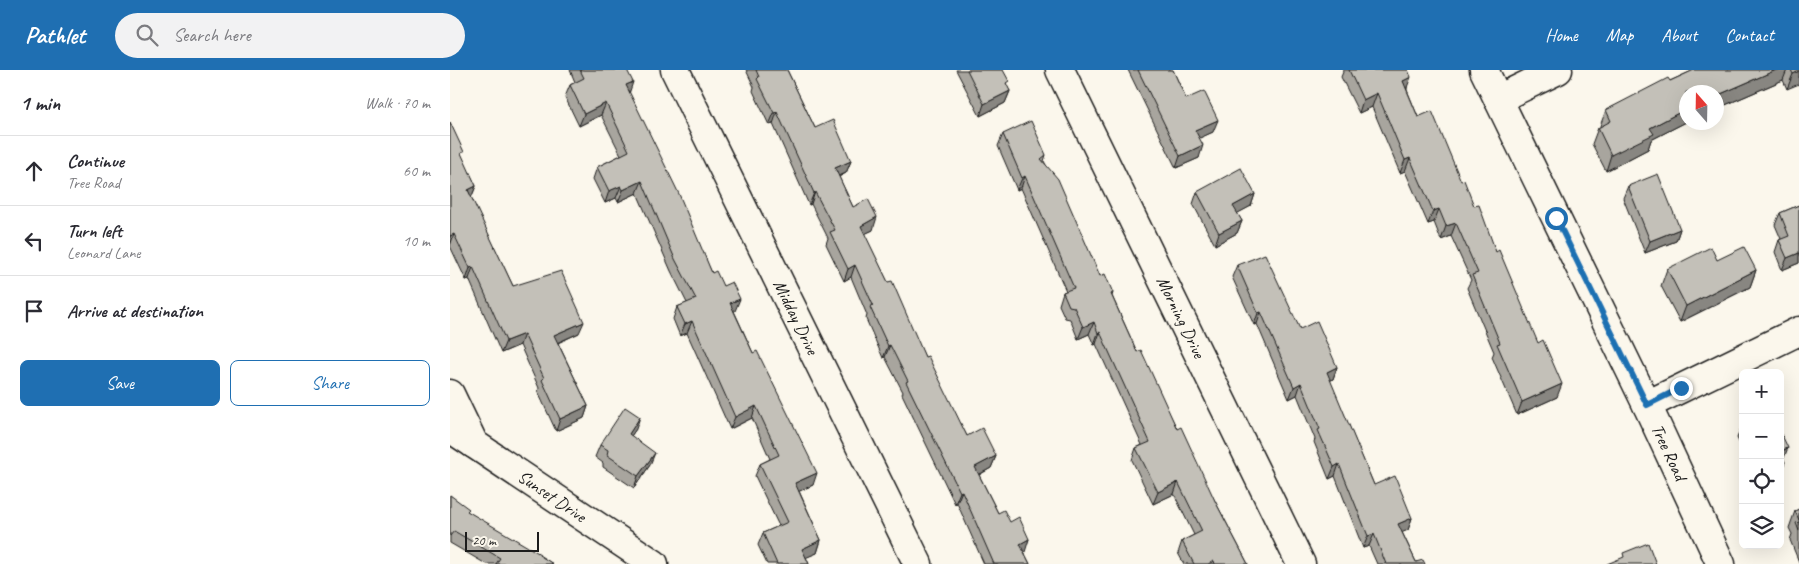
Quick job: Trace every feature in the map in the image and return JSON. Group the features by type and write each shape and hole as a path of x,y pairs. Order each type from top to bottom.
{"street":[{"name":"Midday Drive","path":"675,70 918,564"},
{"name":"Morning Drive","path":"1060,70 1302,564"},
{"name":"Tree Road","path":"1484,70 1722,564"},
{"path":"1498,99 1558,70"},
{"path":"1647,405 1799,331"},
{"path":"450,394 474,444"},
{"name":"Sunset Drive","path":"450,428 654,564"}],"building":[{"path":"580,70 627,70 633,82 626,85 679,194 712,273 716,271 723,286 732,282 740,299 730,303 753,353 757,351 817,473 795,483 821,540 802,549 809,564 777,564 763,533 788,522 760,464 779,455 756,406 735,417 692,321 685,324 677,307 696,299 675,259 642,181 623,190 621,186 609,191 597,167 629,151 606,103 584,114 570,85 584,78"},
{"path":"756,70 787,70 815,128 833,120 851,161 835,168 853,207 868,199 877,217 861,226 888,282 892,281 925,357 928,356 967,436 982,428 996,456 975,467 998,513 1004,510 1010,522 1019,517 1029,539 1020,544 1030,564 994,564 962,491 960,492 890,345 888,346 870,307 873,305 855,265 848,269 830,232 835,230 814,193 777,112 774,113 757,79 759,77"},
{"path":"967,70 1003,70 1009,81 1006,83 1010,91 984,104"},
{"path":"1138,70 1173,70 1186,99 1204,91 1218,120 1195,130 1203,145 1180,156"},
{"path":"1349,70 1408,70 1411,77 1403,81 1418,117 1432,111 1461,181 1464,180 1474,206 1479,205 1496,252 1499,250 1538,343 1543,340 1562,384 1522,402 1497,344 1500,343 1472,275 1478,273 1456,223 1446,226 1439,209 1433,211 1410,158 1405,160 1377,93 1363,100"},
{"path":"1694,70 1776,70 1724,93 1724,85 1679,85 1679,113 1650,128 1654,134 1611,155 1598,128 1611,121 1606,110 1668,78 1670,81"},
{"path":"1791,70 1799,70 1799,71 1793,74"},
{"path":"1031,121 1046,155 1041,159 1058,179 1100,276 1105,274 1113,293 1111,294 1137,352 1141,350 1177,429 1181,427 1216,503 1248,564 1215,564 1214,561 1208,564 1194,564 1182,541 1202,531 1178,482 1158,492 1136,448 1150,442 1100,332 1098,333 1094,322 1083,327 1074,307 1069,306 1063,292 1074,288 1025,176 1022,178 1003,134"},
{"path":"450,122 464,152 461,153 476,186 468,190 513,286 561,271 584,322 554,335 588,406 560,419 524,334 506,341 473,267 470,268 454,234 450,236"},
{"path":"1241,168 1255,194 1233,206 1242,221 1219,233 1197,192"},
{"path":"1658,174 1680,229 1650,241 1628,186"},
{"path":"1799,205 1799,253 1787,258 1779,240 1789,236 1780,213"},
{"path":"1711,247 1717,260 1744,247 1756,270 1686,306 1667,269"},
{"path":"1265,254 1300,329 1317,321 1337,367 1327,372 1374,485 1395,476 1412,518 1398,524 1416,562 1423,560 1425,564 1386,564 1374,534 1368,536 1339,464 1334,467 1301,383 1294,387 1261,312 1258,313 1237,265"},
{"path":"625,407 640,417 629,434 655,453 638,476 607,455 608,450 600,445"},
{"path":"1784,440 1788,448 1784,450"},
{"path":"450,495 469,509 467,511 540,554 553,564 496,564 500,558 454,531 450,536"},
{"path":"1799,509 1799,520 1795,511"},
{"path":"1648,543 1656,564 1607,564 1624,557 1623,553"}],"route":[{"path":"1556,218 1647,405 1681,388"}]}
